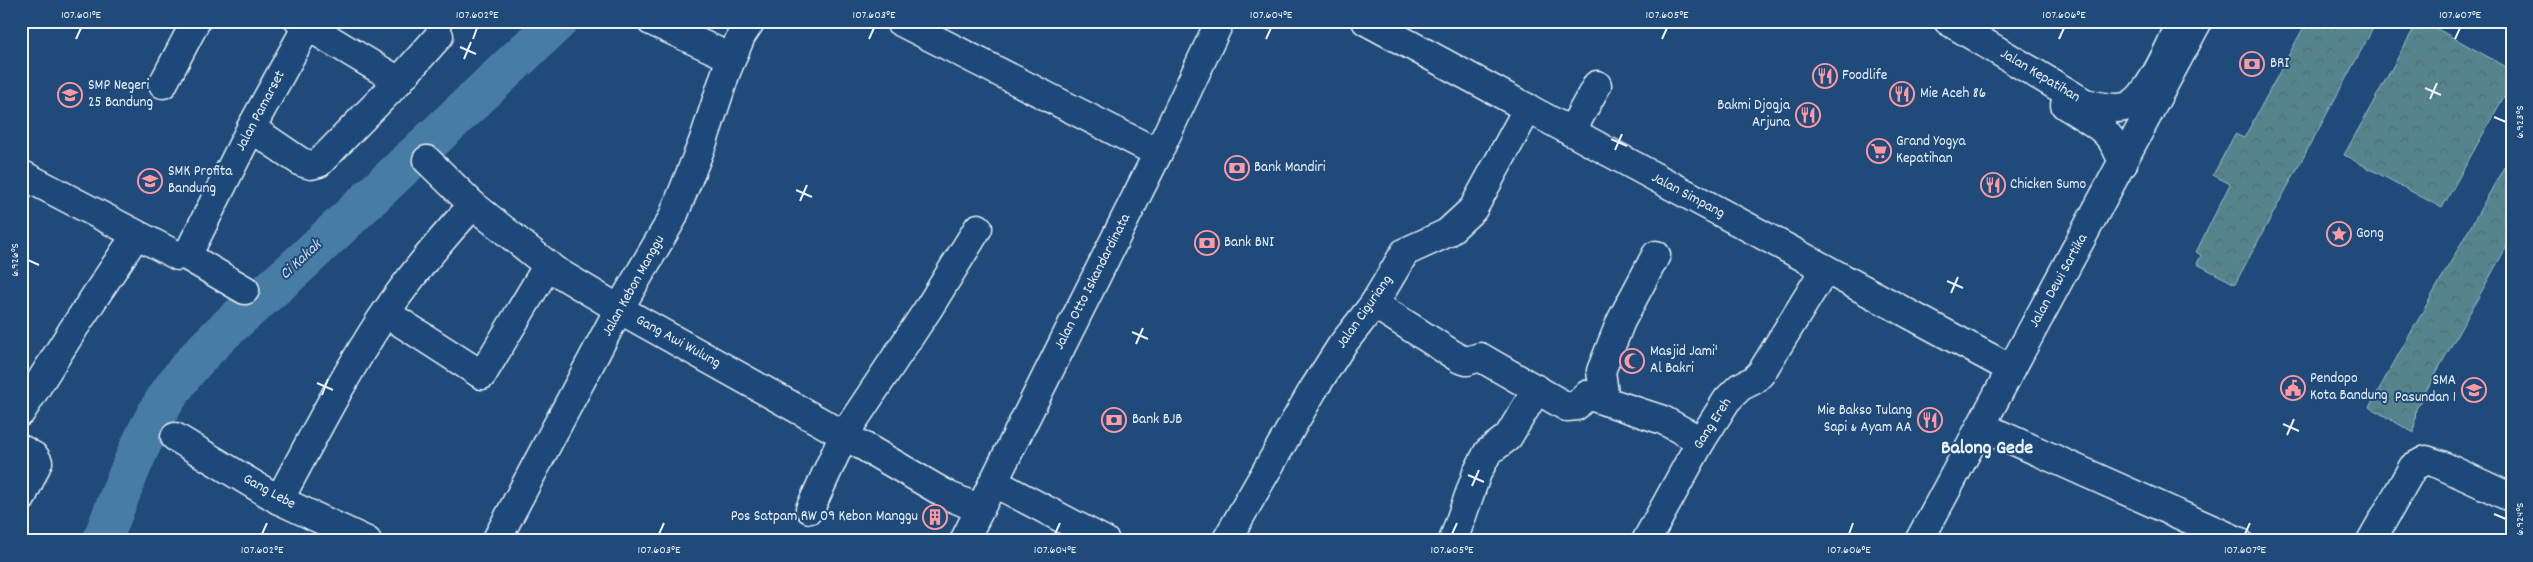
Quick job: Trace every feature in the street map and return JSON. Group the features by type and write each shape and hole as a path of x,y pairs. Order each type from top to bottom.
{"street":[{"path":"163,84 196,21"},
{"path":"651,21 732,58"},
{"name":"Jalan Kebon Manggu","path":"496,541 619,309 672,219 703,142 732,58 741,36 751,21"},
{"path":"899,21 1158,153"},
{"name":"Jalan Otto Iskandardinata","path":"964,541 1158,153 1220,21"},
{"name":"Jalan Simpang","path":"1366,21 2011,369"},
{"name":"Jalan Kepatihan","path":"1927,21 2093,122 2109,134 2118,148 2123,164"},
{"name":"Jalan Kepatihan","path":"1948,21 2085,103 2110,108 2127,106 2141,96 2162,62 2182,21"},
{"name":"Jalan Dewi Sartika","path":"1919,541 2123,164 2198,21"},
{"path":"306,23 399,81"},
{"name":"Jalan Pamarset","path":"185,255 189,252 306,23"},
{"path":"251,128 301,162 312,166 319,163 399,81 439,36"},
{"path":"1571,132 1597,85"},
{"name":"Jalan Ciguriang","path":"1226,541 1313,390 1342,345 1374,304 1405,252 1447,233 1473,209 1528,108"},
{"name":"Gang Awi Wulung","path":"427,160 473,205 548,265 619,309 844,435 948,496 980,509"},
{"path":"21,174 178,256 185,255 245,290"},
{"path":"279,500 353,365 386,312 432,252 473,205"},
{"path":"810,509 844,435 930,306 978,228"},
{"path":"21,412 136,235"},
{"path":"1604,401 1601,371 1621,321 1656,255"},
{"path":"386,312 482,376 548,265"},
{"name":"Gang Ereh","path":"1646,541 1701,440 1727,400 1740,387 1754,380 1762,373 1825,269"},
{"path":"1374,304 1460,359 1467,361 1480,357 1567,407 1576,406 1587,395 1664,420 1701,440"},
{"path":"1453,541 1477,473 1488,452 1508,437 1537,389"},
{"path":"1981,426 2238,541"},
{"name":"Gang Lebe","path":"175,437 279,500 366,541"},
{"path":"21,449 35,457 38,462 21,499"},
{"path":"2371,541 2409,473 2414,467 2426,460 2512,498"},
{"path":"993,482 1105,541"}],"green space":[{"path":"2307,21 2377,21 2235,284 2197,264 2201,255 2196,252 2230,184 2213,175 2235,134 2244,138"},
{"path":"2418,21 2423,21 2512,70 2512,82 2442,208 2344,155"},
{"path":"2512,153 2512,237 2416,409 2414,433 2369,407"}],"waterway":[{"name":"Ci Kakak","path":"102,541 143,440 164,402 189,367 219,335 301,263 558,21"}],"place":[{"name":"BRI","path":"2252,64"},
{"name":"Foodlife","path":"1825,76"},
{"name":"Mie Aceh 86","path":"1902,94"},
{"name":"SMP Negeri 25 Bandung","path":"70,95"},
{"name":"Bakmi Djogja Arjuna","path":"1808,115"},
{"name":"Grand Yogya Kepatihan","path":"1879,151"},
{"name":"Bank Mandiri","path":"1237,168"},
{"name":"SMK Profita Bandung","path":"150,181"},
{"name":"Chicken Sumo","path":"1993,185"},
{"name":"Gong","path":"2339,234"},
{"name":"Bank BNI","path":"1207,243"},
{"name":"Masjid Jami' Al Bakri","path":"1632,361"},
{"name":"Pendopo Kota Bandung","path":"2293,388"},
{"name":"SMA Pasundan 1","path":"2474,390"},
{"name":"Bank BJB","path":"1114,420"},
{"name":"Mie Bakso Tulang Sapi & Ayam AA","path":"1930,420"},
{"name":"Pos Satpam RW 09 Kebon Manggu","path":"935,517"}],"district":[{"name":"Balong Gede","path":"1987,449"}]}
